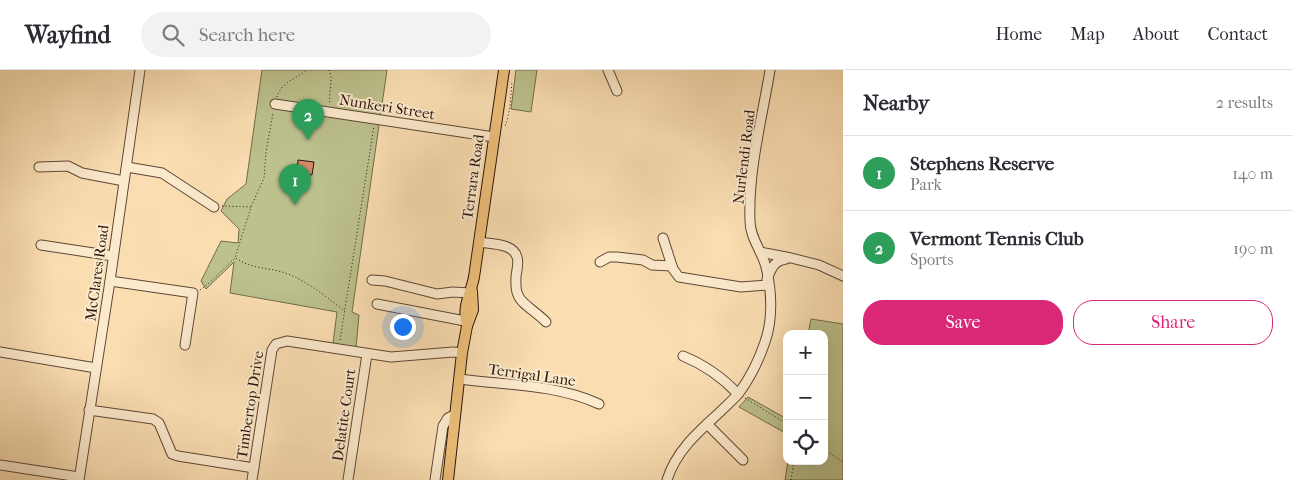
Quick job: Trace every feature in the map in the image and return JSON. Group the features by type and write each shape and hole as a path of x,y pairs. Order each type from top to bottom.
{"main road":[{"name":"Terrara Road","path":"448,480 462,353 467,323 473,310 471,292 504,70"}],"street":[{"name":"McClares Road","path":"79,479 110,282 140,70"},
{"path":"608,70 617,91"},
{"name":"Nurlendi Road","path":"667,480 676,459 684,448 738,394 756,365 765,341 770,317 768,282 766,267 752,237 750,222 751,182 770,70"},
{"name":"Nunkeri Street","path":"276,104 494,137"},
{"path":"39,167 68,166 82,174 124,181"},
{"path":"127,167 162,173 214,207"},
{"path":"663,238 673,269 679,277 688,279 741,287 768,282 772,268 778,260 791,258"},
{"path":"479,242 505,246 514,251 518,258 515,285 518,296 522,302 539,314 546,322"},
{"path":"40,245 113,256"},
{"path":"760,252 819,265 843,276"},
{"path":"600,262 610,257 617,257 643,260 652,265 672,266"},
{"path":"372,280 437,294 471,292"},
{"path":"110,282 193,294 186,345"},
{"path":"377,304 467,323"},
{"name":"Timbertop Drive","path":"252,480 272,350 276,344 287,341 391,357 453,352 462,353"},
{"path":"0,352 96,368"},
{"name":"Delatite Court","path":"348,480 367,354"},
{"path":"684,356 699,362 714,372 738,394"},
{"name":"Terrigal Lane","path":"459,379 500,385 528,385 580,395 599,404"},
{"path":"89,410 153,419 159,423 172,454 254,468"},
{"path":"435,480 443,426 448,418 454,415"},
{"path":"707,424 743,460"},
{"path":"0,465 79,479"}],"path":[{"path":"193,294 208,284 235,258 251,207 264,178 269,128 277,94 283,84 298,77 307,70"},
{"path":"330,70 332,74 328,96 332,112"},
{"path":"496,123 506,125 510,107 512,79"},
{"path":"339,349 375,118"},
{"path":"214,207 251,207"},
{"path":"235,258 250,265 288,273 309,285 345,311"},
{"path":"738,394 783,422"},
{"path":"828,452 843,462"},
{"path":"791,480 793,465"}],"green space":[{"path":"262,70 387,70 352,312 359,315 356,348 333,343 337,312 230,293 234,262 206,289 201,281 221,241 238,243 239,229 221,211 227,199 246,184"},
{"path":"516,70 537,70 531,112 511,109"},
{"path":"811,319 843,324 843,480 785,480 787,465 828,465 828,330 809,330"},
{"path":"748,397 783,417 783,432 739,407"}],"building":[{"path":"298,160 314,162 312,175 297,172"}],"place":[{"name":"Vermont Tennis Club","path":"308,140"},
{"name":"Stephens Reserve","path":"295,205"}]}
